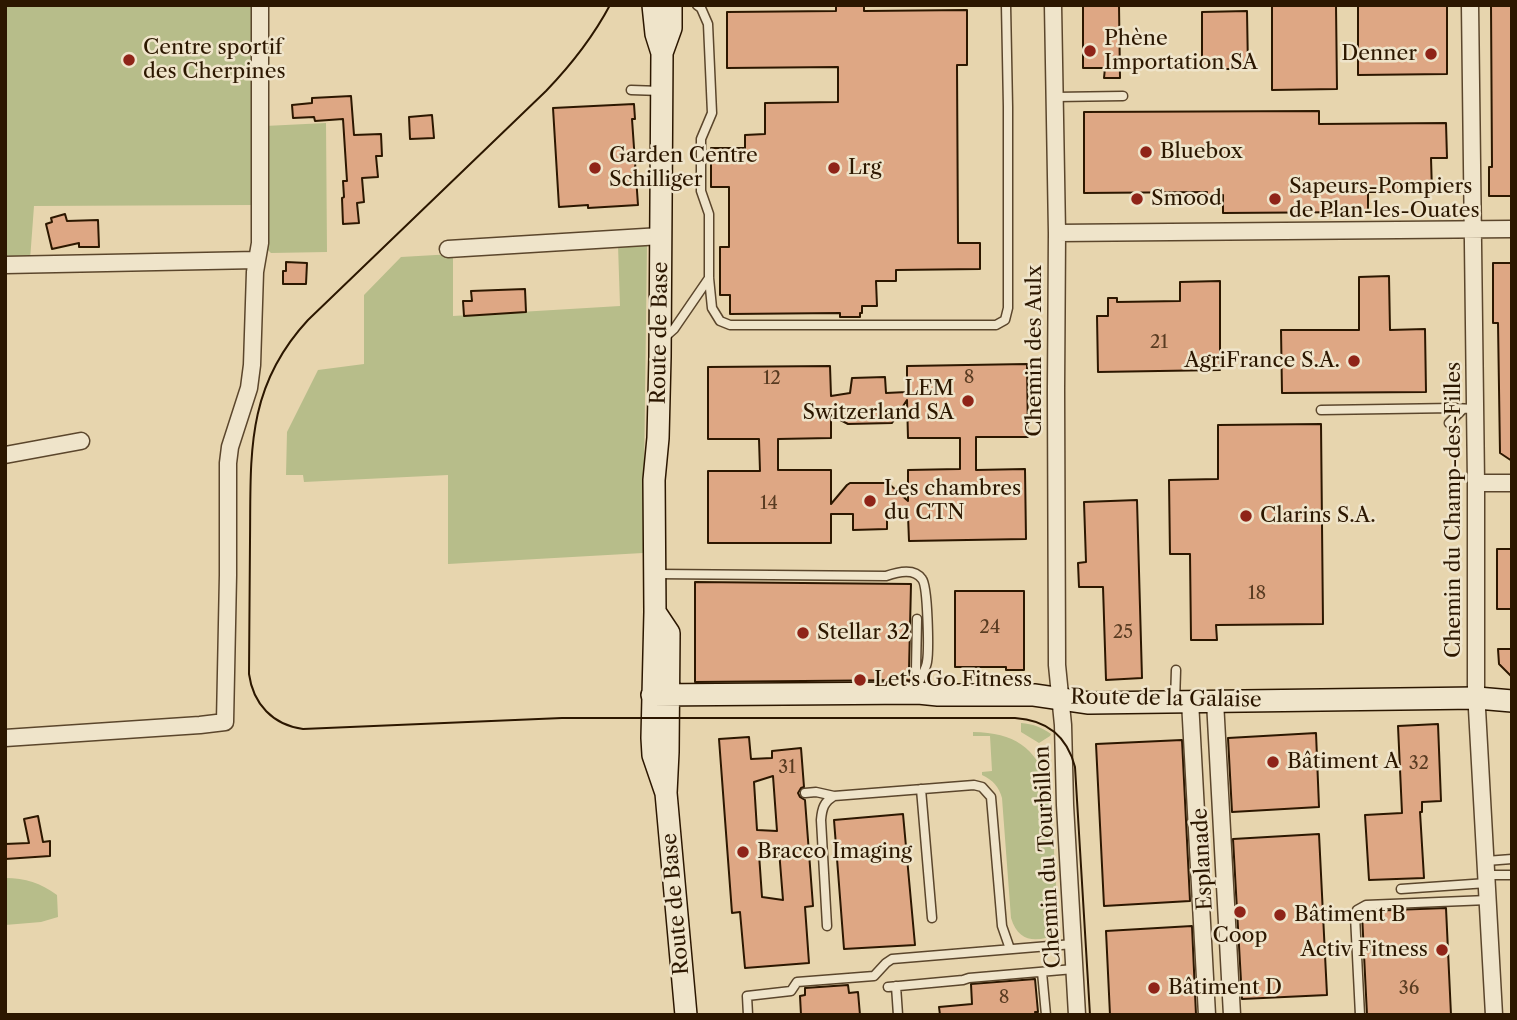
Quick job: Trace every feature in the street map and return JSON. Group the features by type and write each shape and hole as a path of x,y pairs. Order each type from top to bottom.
{"street":[{"path":"5,738 225,722 228,463 230,447 249,388 255,272 260,243 260,5"},
{"name":"Route de Base","path":"653,5 662,53 660,342 658,438 654,480 655,612 669,633 660,695 686,1015"},
{"name":"Route de Base","path":"662,53 671,28 671,5"},
{"name":"Chemin des Aulx","path":"1054,5 1057,233 1056,583 1060,698"},
{"name":"Chemin du Champ-des-Filles","path":"1470,5 1473,230 1469,409 1476,483 1475,660 1494,1015"},
{"path":"1057,233 1512,229"},
{"path":"448,249 661,236"},
{"path":"5,265 257,260"},
{"path":"5,456 81,441"},
{"path":"1476,483 1512,484"},
{"name":"Route de la Galaise","path":"660,695 918,688 1034,695 1089,703 1477,698 1512,701"},
{"name":"Chemin du Tourbillon","path":"1060,698 1077,1015"},
{"name":"Esplanade","path":"1215,701 1232,1015"},
{"name":"Esplanade","path":"1182,702 1207,1015"}],"lane":[{"path":"700,6 708,24 712,113 701,139 701,191 709,214 712,308 720,321 730,325 996,325 1005,320 1008,308 1009,107 1006,5"},
{"path":"631,90 661,91"},
{"path":"1055,97 1123,96"},
{"path":"660,342 674,329 709,278"},
{"path":"1321,410 1469,409"},
{"path":"1449,423 1469,409"},
{"path":"654,574 917,574 923,579 927,607 927,664 918,688"},
{"path":"917,620 918,688"},
{"path":"1176,670 1182,702"},
{"path":"805,793 816,792 834,796 974,785 982,788 991,797 1002,926 1010,949"},
{"path":"921,789 932,918"},
{"path":"827,926 821,809 827,800 834,796"},
{"path":"1486,873 1512,859"},
{"path":"1401,889 1486,873 1512,875"},
{"path":"1360,1015 1355,916 1357,910 1366,905 1488,901"},
{"path":"748,1015 747,996 791,991 797,982 873,976 892,959 1073,944"},
{"path":"898,1015 892,986 1074,970"},
{"path":"1042,972 1046,1015"}],"green space":[{"path":"5,5 252,5 251,205 34,206 30,260 5,261"},
{"path":"326,123 327,252 271,253 266,248 265,126"},
{"path":"618,245 647,245 643,553 448,564 448,475 304,482 303,475 286,475 287,432 318,370 364,364 364,295 401,257 453,254 453,316 620,306"},
{"path":"1021,723 1037,726 1051,734 1039,743 1021,732"},
{"path":"973,732 1001,735 1021,744 1037,761 1050,786 1059,934 1043,939 1030,939 1019,933 1014,926 1011,918 1002,798 995,784 982,775 982,772 992,771 990,736 973,736"},
{"path":"5,878 32,882 57,895 58,917 41,922 5,925"}],"building":[{"name":"Lrg","path":"836,5 864,5 864,11 967,10 967,65 957,65 958,243 980,243 980,269 896,270 896,281 876,281 877,306 862,306 860,317 840,317 840,313 730,314 730,295 720,295 720,247 729,247 729,187 711,187 711,148 745,148 745,135 765,134 765,103 838,102 838,67 727,68 727,12 836,11"},
{"path":"1083,5 1119,5 1120,78 1104,78 1105,68 1083,68"},
{"path":"1272,5 1336,5 1337,89 1272,90"},
{"path":"1358,5 1447,5 1447,74 1358,75"},
{"path":"1491,5 1512,5 1512,196 1489,196 1489,167 1492,167"},
{"path":"1247,11 1248,69 1202,69 1202,12"},
{"path":"351,96 354,135 381,134 382,156 376,156 378,177 362,178 364,202 357,203 359,223 343,224 343,181 347,181 343,119 315,121 314,117 293,118 292,105 312,103 312,98"},
{"path":"634,104 635,119 632,119 638,205 559,207 553,108"},
{"path":"1319,111 1319,124 1446,123 1447,158 1431,158 1432,192 1368,192 1368,212 1223,213 1223,195 1207,195 1207,192 1084,193 1084,112"},
{"path":"432,115 434,138 410,139 409,117"},
{"path":"65,214 67,221 98,220 99,247 79,247 79,243 52,249 46,224 52,222 51,218"},
{"path":"286,262 307,263 306,284 283,284"},
{"path":"1493,263 1512,263 1512,461 1500,453 1498,323 1493,323"},
{"name":"AgriFrance S.A.","path":"1389,276 1390,330 1425,329 1426,392 1282,393 1281,330 1359,330 1359,277"},
{"path":"1220,281 1220,370 1098,372 1097,316 1108,316 1108,298 1117,298 1117,302 1180,301 1180,282"},
{"path":"525,289 526,312 464,316 463,301 472,301 471,291"},
{"path":"1027,364 1028,437 976,437 976,470 1025,469 1026,539 909,541 908,515 887,514 887,529 853,530 853,514 831,514 831,543 708,543 708,471 760,471 759,439 708,439 708,367 830,366 831,396 850,393 852,378 885,377 886,393 907,392 907,366","holes":["907,400 908,438 960,438 960,469 908,470 908,501 888,483 850,483 831,504 831,470 778,470 778,439 831,438 831,415 848,424 892,423"]},
{"name":"Clarins S.A.","path":"1321,424 1323,624 1216,625 1217,640 1191,640 1190,554 1170,554 1169,480 1218,479 1218,425"},
{"path":"1137,500 1142,678 1106,680 1103,587 1079,587 1078,563 1086,562 1084,502"},
{"path":"1497,549 1512,549 1512,609 1497,609"},
{"name":"Stellar 32","path":"695,582 911,584 911,680 695,682"},
{"path":"955,591 1024,591 1024,670 1006,670 1006,667 955,667"},
{"path":"1498,649 1512,649 1512,677 1499,664"},
{"path":"1438,724 1441,801 1422,802 1420,812 1424,878 1369,880 1365,815 1402,813 1398,726"},
{"name":"Bâtiment A","path":"1316,733 1319,807 1232,812 1228,738"},
{"name":"Bracco Imaging","path":"749,737 751,759 772,758 772,751 801,748 804,787 798,793 805,800 813,906 805,907 809,963 745,968 740,912 732,913 719,739","holes":["773,776 777,831 757,830 754,782","779,850 783,900 762,897 759,854"]},
{"path":"1182,740 1190,901 1104,906 1096,744"},
{"path":"903,814 915,945 844,949 834,820"},
{"path":"38,816 43,842 50,841 50,856 5,859 5,844 29,843 24,819"},
{"name":"Bâtiment B","path":"1319,834 1327,995 1242,999 1233,839"},
{"path":"1446,908 1451,1015 1367,1015 1362,914 1368,911"},
{"name":"Bâtiment D","path":"1192,926 1196,1015 1110,1015 1106,931"},
{"path":"1035,979 1036,1015 940,1015 939,1007 972,1004 971,984"},
{"path":"848,985 849,993 858,992 860,1015 801,1015 800,996 805,995 805,988"}],"tram line":[{"path":"610,5 573,61 546,91 308,320 287,345 272,371 262,397 252,451 249,674 255,695 274,718 303,729 562,718 1015,718 1037,722 1061,738 1075,767 1090,1015"}],"place":[{"name":"Phène Importation SA","path":"1090,51"},
{"name":"Denner","path":"1431,54"},
{"name":"Centre sportif des Cherpines","path":"129,60"},
{"name":"Bluebox","path":"1146,152"},
{"name":"Garden Centre Schilliger","path":"595,168"},
{"name":"Lrg","path":"834,168"},
{"name":"Smood","path":"1137,199"},
{"name":"Sapeurs-Pompiers de Plan-les-Ouates","path":"1275,199"},
{"name":"AgriFrance S.A.","path":"1354,361"},
{"name":"LEM Switzerland SA","path":"968,401"},
{"name":"Les chambres du CTN","path":"870,501"},
{"name":"Clarins S.A.","path":"1246,516"},
{"name":"Stellar 32","path":"803,633"},
{"name":"Let's Go Fitness","path":"860,680"},
{"name":"Bâtiment A","path":"1273,762"},
{"name":"Bracco Imaging","path":"743,852"},
{"name":"Coop","path":"1240,912"},
{"name":"Bâtiment B","path":"1280,915"},
{"name":"Activ Fitness","path":"1442,950"},
{"name":"Bâtiment D","path":"1154,988"}]}
